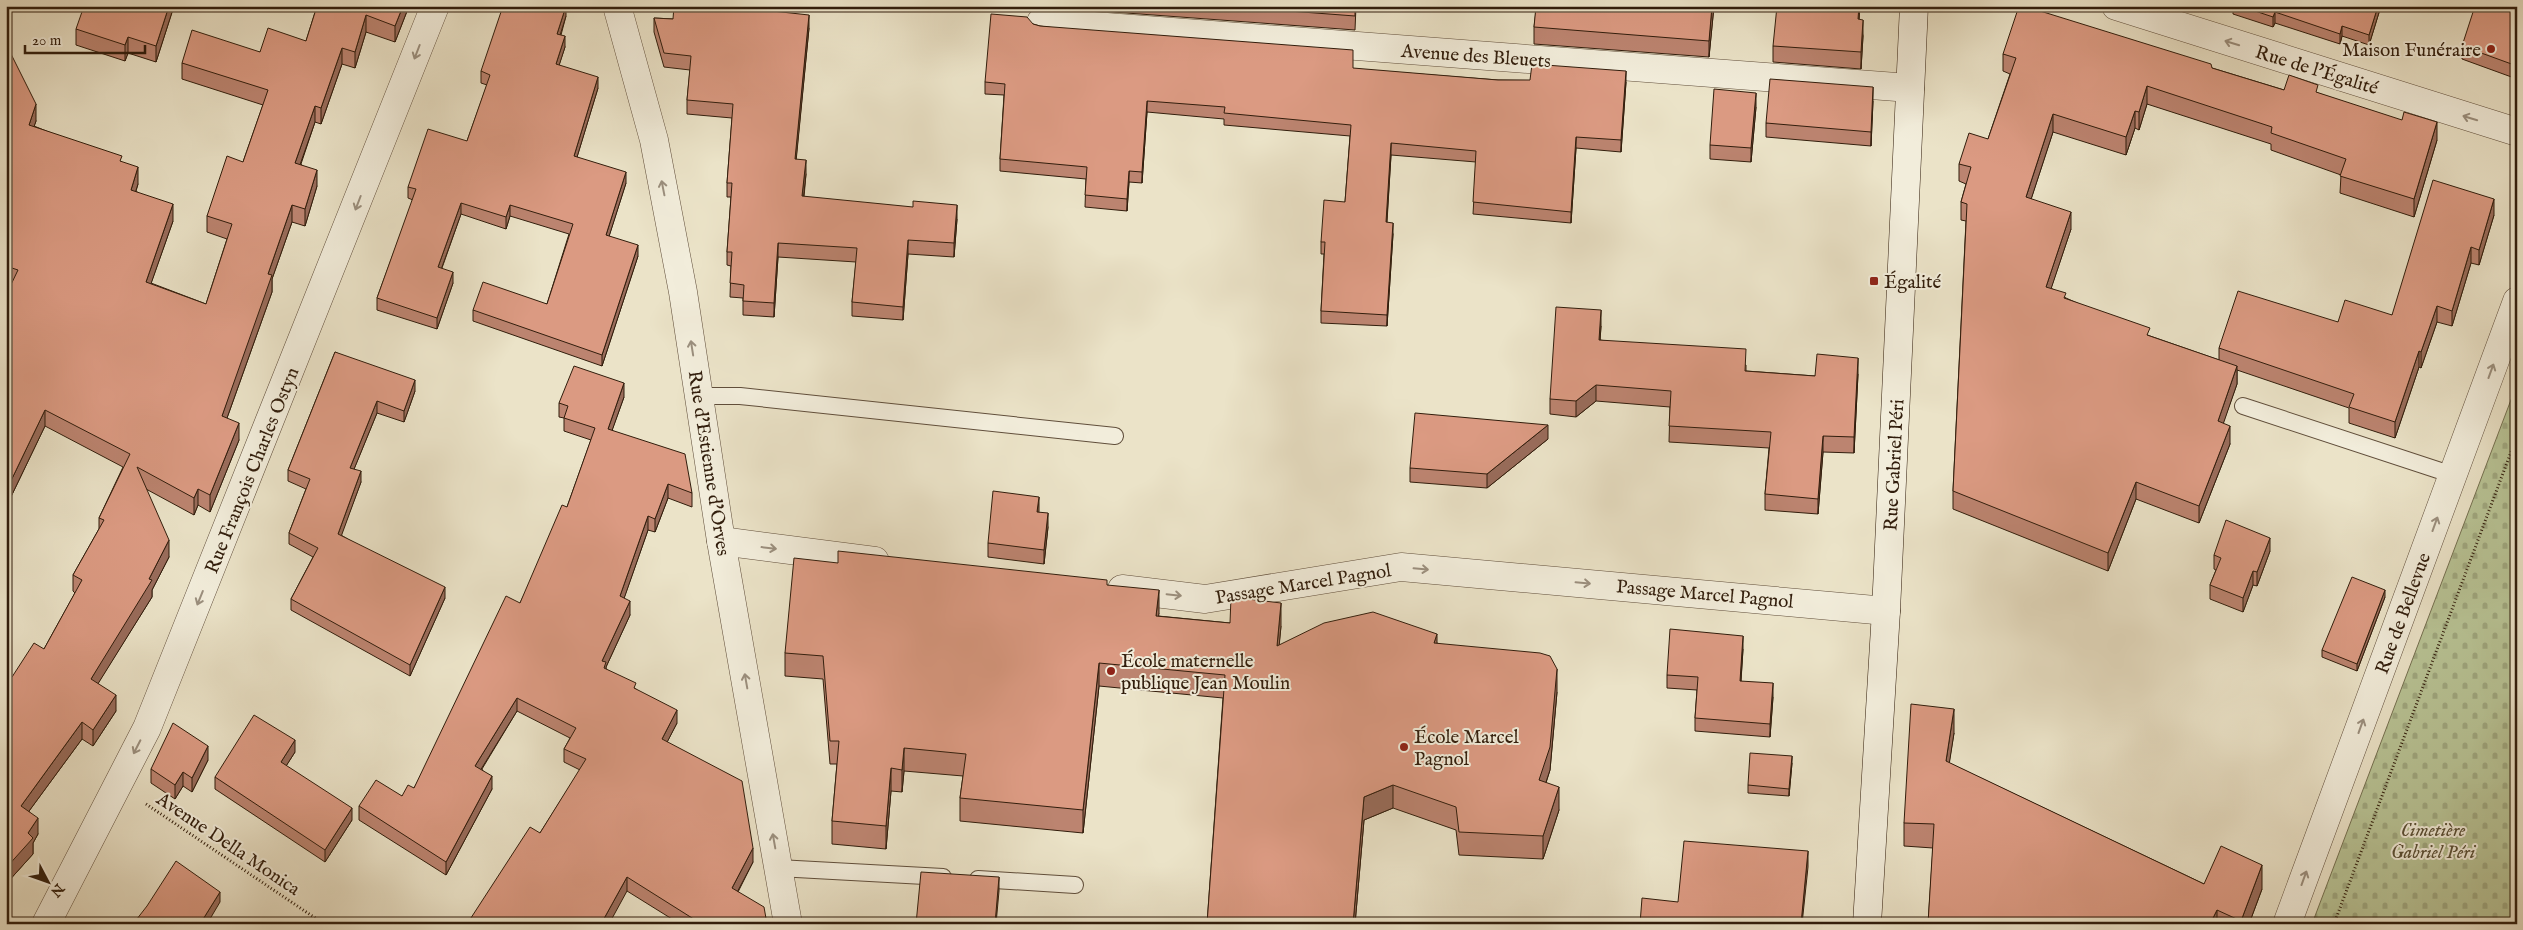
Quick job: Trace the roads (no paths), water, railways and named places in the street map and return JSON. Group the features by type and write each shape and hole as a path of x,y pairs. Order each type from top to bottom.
{"street":[{"name":"Rue François Charles Ostyn","path":"46,924 147,728 435,6"},
{"name":"Rue d'Estienne d'Orves","path":"617,6 654,140 683,292 721,541 788,924"},
{"name":"Rue Gabriel Péri","path":"1867,924 1886,611 1914,6"},
{"name":"Rue de l'Égalité","path":"2116,6 2517,132"},
{"name":"Avenue des Bleuets","path":"1041,22 1910,88"},
{"name":"Rue de Bellevue","path":"2287,924 2517,301"},
{"path":"721,541 899,564"},
{"name":"Passage Marcel Pagnol","path":"1100,587 1205,599 1401,567 1810,602 1886,611"}],"lane":[{"path":"699,396 740,396 1115,436"},
{"path":"2243,406 2453,475"},
{"path":"778,868 1075,885"}],"place":[{"name":"Maison Funéraire","path":"2491,49"},
{"name":"Égalité","path":"1874,281"},
{"name":"École maternelle publique Jean Moulin","path":"1111,671"},
{"name":"École Marcel Pagnol","path":"1404,747"}],"park label":[{"name":"Cimetière Gabriel Péri","path":"2433,840"}]}
